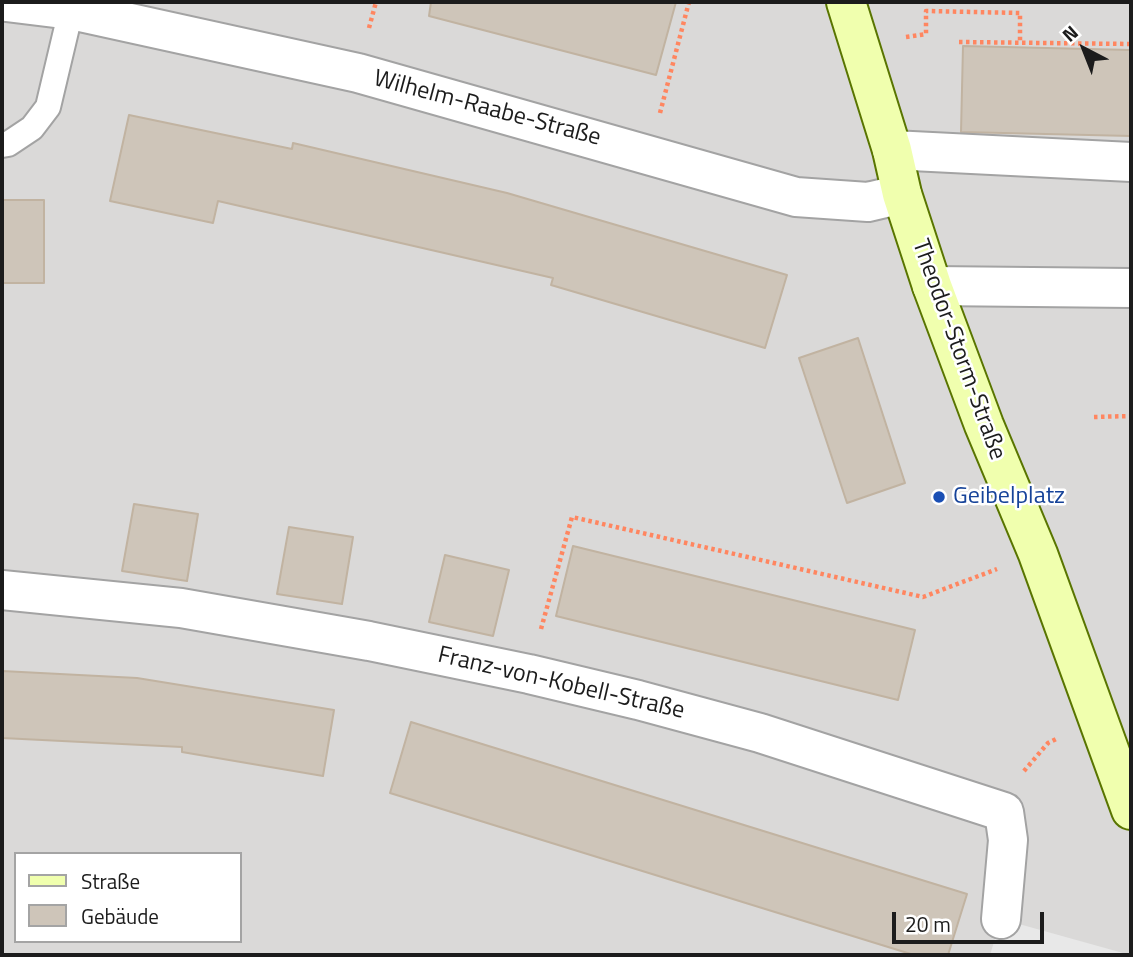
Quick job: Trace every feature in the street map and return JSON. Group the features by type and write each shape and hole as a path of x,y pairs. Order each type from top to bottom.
{"street":[{"name":"Wilhelm-Raabe-Straße","path":"6,2 71,10 358,73 796,197 868,202 902,194"},
{"name":"Theodor-Storm-Straße","path":"846,2 932,286 984,425 1038,554 1131,810"},
{"path":"892,150 1131,162"},
{"path":"932,286 1131,288"},
{"name":"Franz-von-Kobell-Straße","path":"2,590 181,608 369,641 529,674 760,733 1004,812 1008,840 1001,919"}],"lane":[{"path":"2,145 32,128 48,107 71,10"}],"path":[{"path":"649,154 689,2"},
{"path":"859,45 926,34 926,11 1020,13 1020,42"},
{"path":"959,42 1131,44"},
{"path":"1094,417 1131,416"},
{"path":"529,674 572,517 923,597 1038,554"},
{"path":"1025,769 1048,743"}],"shaded area":[{"path":"2,2 1131,2 1131,955 2,955"},
{"path":"1001,919 1123,953 990,955"}],"building":[{"path":"431,2 676,2 656,75 429,16"},
{"path":"963,46 1131,50 1131,136 961,132"},
{"path":"129,115 292,149 293,143 507,193 787,275 765,348 551,285 553,278 218,201 213,223 110,201"},
{"path":"2,200 44,200 44,283 2,283"},
{"path":"858,338 905,483 847,503 799,358"},
{"path":"134,504 198,514 187,581 122,571"},
{"path":"289,527 353,537 342,604 277,594"},
{"path":"573,546 915,630 898,700 556,616"},
{"path":"445,555 509,570 493,636 429,622"},
{"path":"2,671 137,678 334,710 323,776 182,752 182,747 2,738"},
{"path":"411,722 967,894 948,955 914,955 390,793"}],"place":[{"name":"Geibelplatz","path":"939,497"}]}
